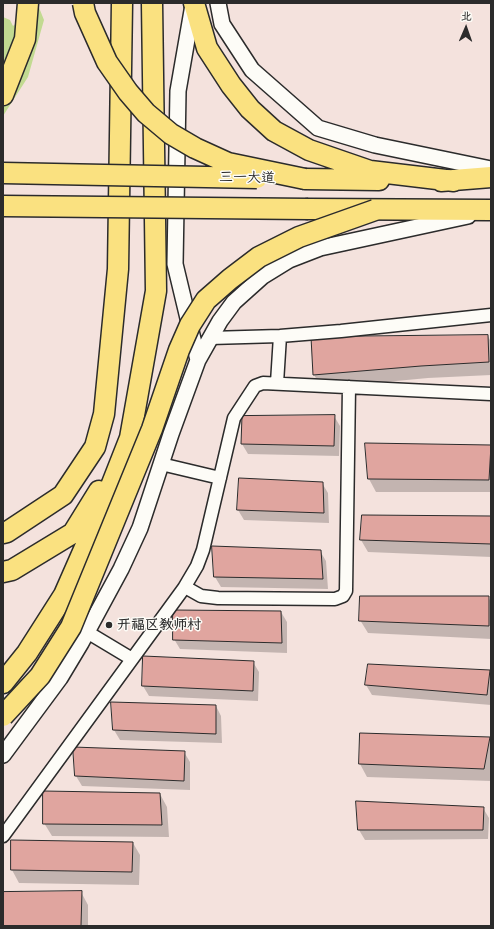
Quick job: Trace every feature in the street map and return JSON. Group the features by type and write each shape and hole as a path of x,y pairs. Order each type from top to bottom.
{"highway":[{"path":"3,95 25,39 28,3"},
{"path":"83,3 85,13 107,62 128,92 146,113 171,134 195,148 228,163 305,179"},
{"path":"3,533 8,532 63,495 95,447 104,414 118,269 122,3"},
{"path":"3,683 27,653 64,595 104,504 130,438 156,291 152,3"},
{"path":"194,3 207,48 230,85 250,109 274,131 309,150 370,171 454,181"},
{"name":"三一大道","path":"3,173 454,181 491,177"},
{"path":"3,206 491,210"},
{"path":"3,716 40,676 71,627 152,429 179,350 190,325 206,300 259,257 299,237 375,210"},
{"path":"3,572 12,570 73,533 130,438"}],"street":[{"path":"194,3 178,91 175,264 198,360"},
{"path":"218,3 222,24 252,70 318,128 375,145 491,169"},
{"path":"3,756 60,678 121,569 140,528 198,360 210,338 234,302 263,276 289,260 320,248 491,210"},
{"path":"210,338 280,336 491,315"},
{"path":"276,384 280,336"},
{"path":"3,836 185,587 197,566 203,550 234,418 254,386 263,383 491,394"},
{"path":"185,587 201,596 218,598 335,599 343,596 346,591 349,387"},
{"path":"161,464 220,478"},
{"path":"87,632 132,660"}],"green space":[{"path":"38,5 44,20 28,77 3,116 3,17 10,20 13,26"}],"building":[{"path":"488,335 489,362 313,375 311,337"},
{"path":"335,415 334,446 241,444 242,416"},
{"path":"365,443 491,445 489,480 368,479"},
{"path":"239,478 323,482 324,513 237,510"},
{"path":"362,515 491,516 491,544 360,540"},
{"path":"212,546 321,550 323,579 214,577"},
{"path":"360,596 489,596 489,626 359,621"},
{"path":"173,610 281,611 282,643 173,640"},
{"path":"143,656 254,661 253,691 142,686"},
{"path":"368,664 490,670 487,695 365,685"},
{"path":"111,702 216,705 216,734 113,730"},
{"path":"360,733 490,737 484,769 359,764"},
{"path":"73,747 185,751 184,781 75,776"},
{"path":"43,791 160,793 162,825 43,824"},
{"path":"356,801 484,807 483,830 358,830"},
{"path":"11,840 133,842 132,872 11,870"},
{"path":"82,891 81,926 3,926 3,892"}],"place":[{"name":"开福区教师村","path":"109,625"}]}
